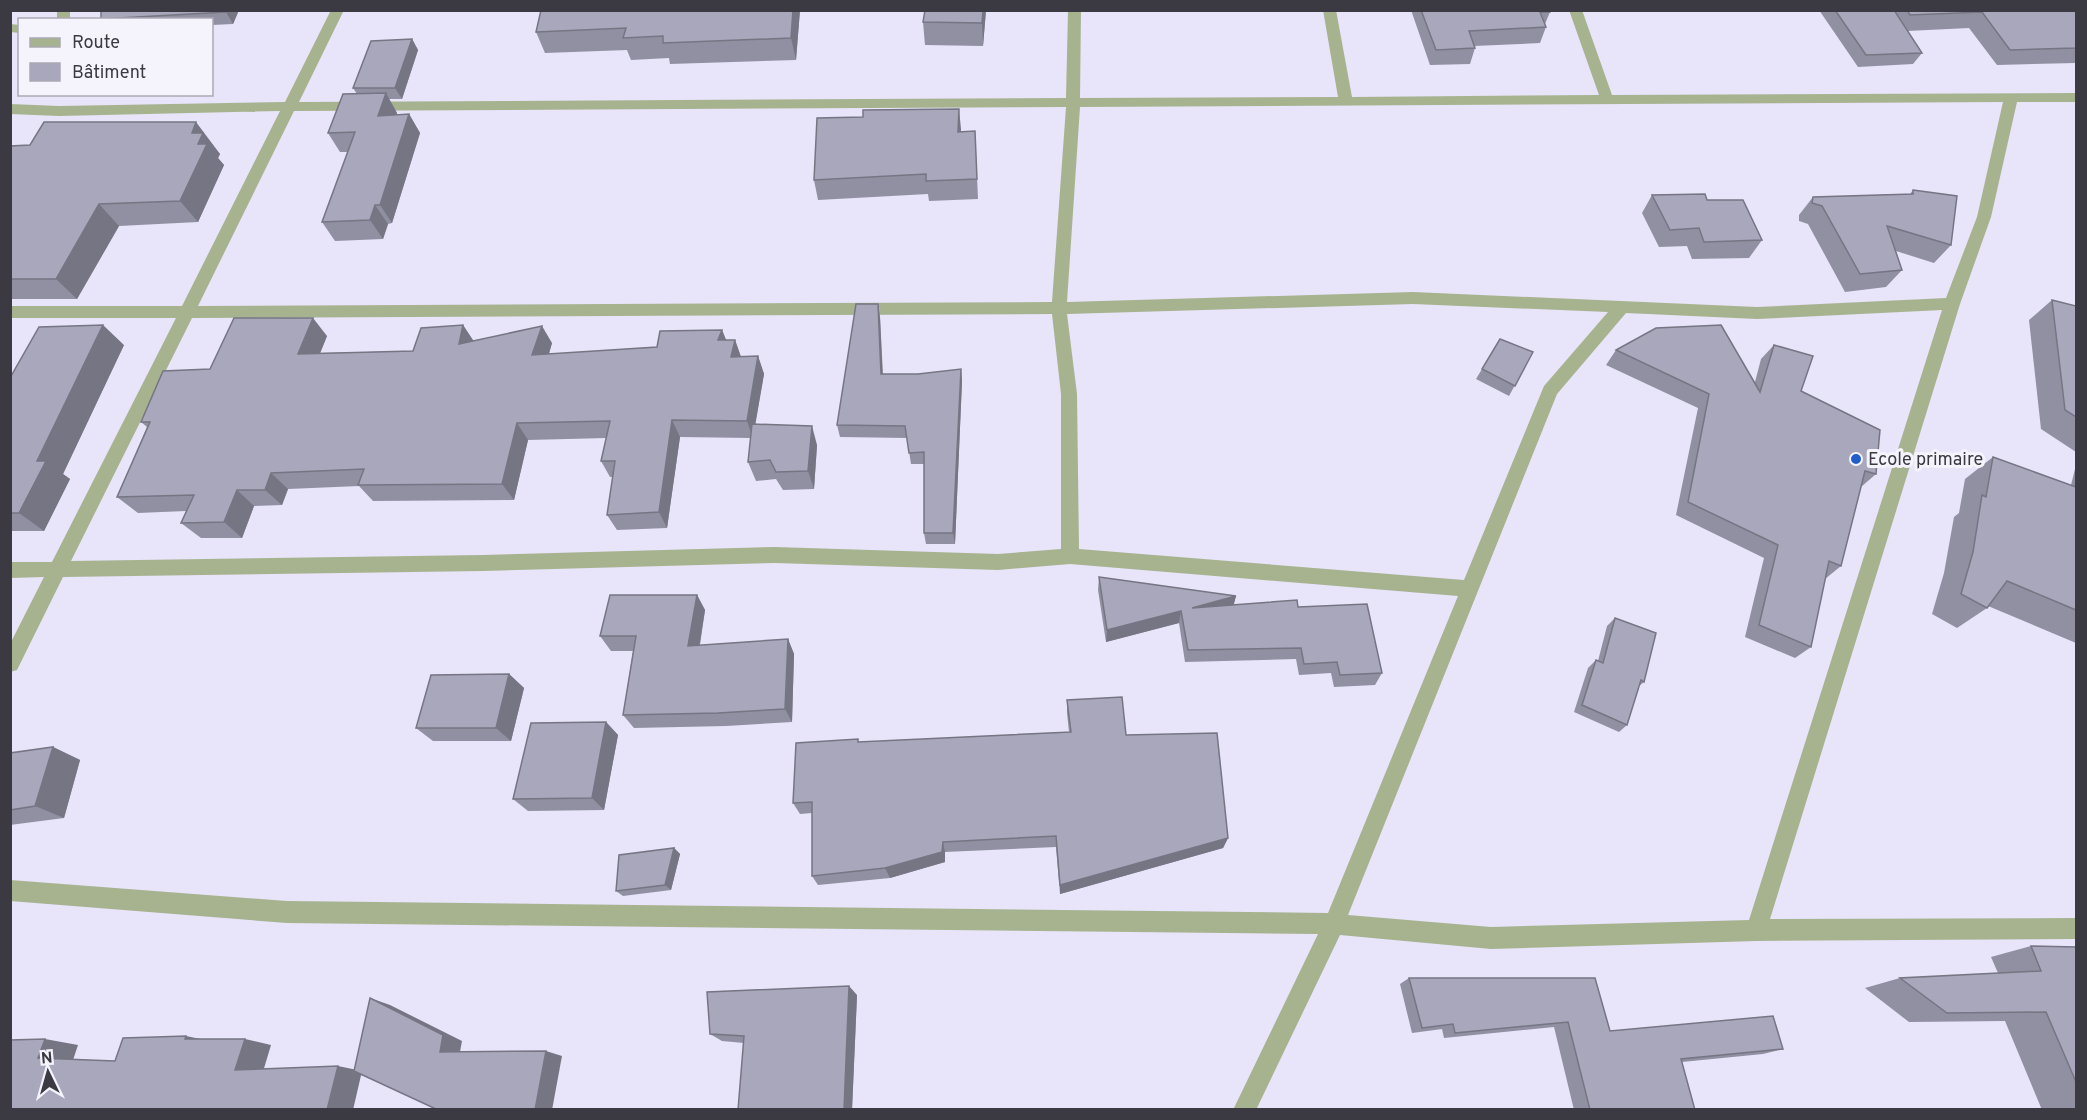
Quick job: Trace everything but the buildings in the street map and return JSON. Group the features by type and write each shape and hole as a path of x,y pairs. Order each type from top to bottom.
{"street":[{"path":"10,664 338,10"},
{"path":"1070,556 1069,394 1059,309 1073,103 1075,10"},
{"path":"1329,10 1346,101"},
{"path":"1575,10 1607,100"},
{"path":"191,96 205,107"},
{"path":"1756,930 1952,304 1984,217 2011,97"},
{"path":"10,109 59,111 205,107 1724,101 2076,97"},
{"path":"10,312 1059,309 1413,298 1620,309 1757,313 1952,304"},
{"path":"1244,1110 1334,924 1550,391 1620,309"},
{"path":"10,570 483,563 775,555 998,562 1070,556 1470,589"},
{"path":"10,890 287,912 1334,924 1491,938 1756,930 2076,929"}],"place":[{"name":"Ecole primaire","path":"1856,459"}]}
